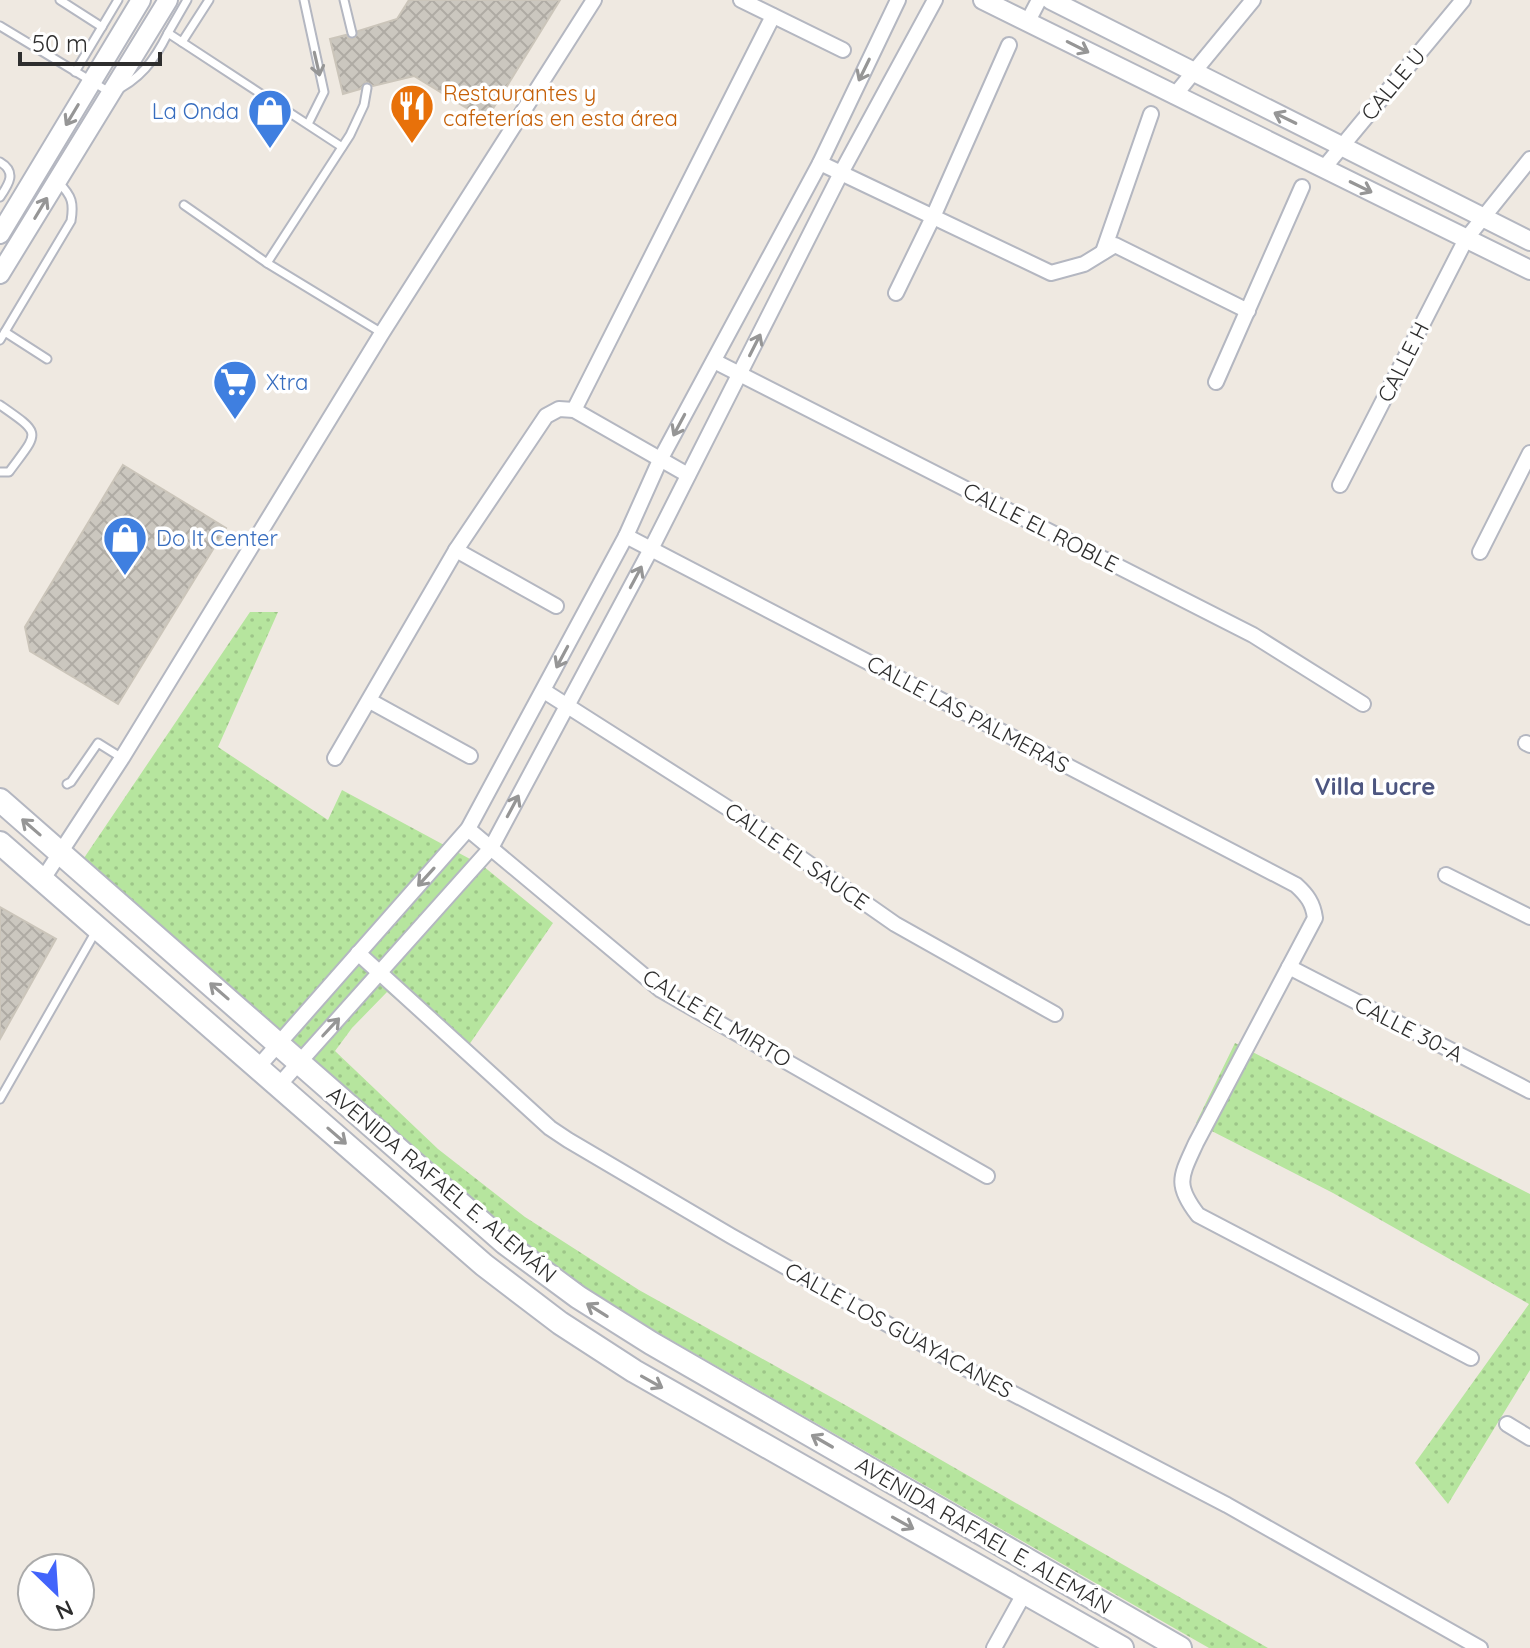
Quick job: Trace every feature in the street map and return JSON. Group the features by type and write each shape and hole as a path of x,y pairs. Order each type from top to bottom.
{"main road":[{"name":"AVENIDA RAFAEL E. ALEMÁN","path":"0,800 505,1243 578,1297 651,1343 1180,1648"},
{"name":"AVENIDA RAFAEL E. ALEMÁN","path":"0,843 484,1265 560,1323 634,1371 1122,1648"}],"street":[{"path":"0,234 141,0"},
{"path":"0,274 168,0"},
{"path":"43,879 62,854 382,333 594,0"},
{"path":"741,0 843,50"},
{"path":"258,1067 468,829 626,536 660,460 820,163 898,0"},
{"path":"279,1085 491,848 651,549 841,173 935,0"},
{"path":"983,0 1530,270"},
{"path":"1028,21 1039,0"},
{"path":"1051,0 1530,241"},
{"path":"1174,96 1253,0"},
{"name":"CALLE U","path":"1323,169 1463,0"},
{"path":"574,410 773,16"},
{"path":"896,293 1009,45"},
{"path":"1103,252 1151,114"},
{"name":"CALLE H","path":"1340,485 1466,239 1530,159"},
{"path":"820,163 1051,273 1084,264 1115,245 1248,311"},
{"path":"1216,382 1302,187"},
{"name":"CALLE EL ROBLE","path":"714,361 1253,635 1363,704"},
{"path":"335,758 456,550 546,416 559,409 574,410 688,475"},
{"path":"1480,552 1530,453"},
{"name":"CALLE LAS PALMERAS","path":"626,536 1282,878 1307,895 1315,918 1289,967"},
{"path":"456,550 556,606"},
{"name":"CALLE EL SAUCE","path":"544,691 745,819 895,924 1055,1014"},
{"path":"370,701 470,756"},
{"name":"CALLE EL MIRTO","path":"468,829 661,990 987,1176"},
{"path":"1446,875 1530,917"},
{"name":"CALLE LOS GUAYACANES","path":"358,953 550,1128 568,1140 981,1377 1227,1505 1480,1648"},
{"path":"1289,967 1196,1143 1181,1174 1181,1188 1198,1215 1471,1358"},
{"name":"CALLE 30-A","path":"1289,967 1530,1091"},
{"path":"1507,1424 1530,1438"},
{"path":"994,1648 1025,1592"}],"lane":[{"path":"60,0 102,27"},
{"path":"75,72 118,0"},
{"path":"0,26 111,93 132,83 160,48 187,0"},
{"path":"182,42 209,0"},
{"path":"303,0 324,92 308,124"},
{"path":"344,0 352,33"},
{"path":"168,33 342,147"},
{"path":"267,263 342,147 364,105 367,88"},
{"path":"0,162 11,174 10,182 0,197"},
{"path":"0,340 71,221 74,204 71,195 57,181"},
{"path":"184,205 267,263 382,333"},
{"path":"5,332 47,359"},
{"path":"0,405 28,424 33,431 33,439 9,472 0,472"},
{"path":"67,784 98,743 122,758"},
{"path":"0,1099 99,927"}],"green space":[{"path":"250,612 278,612 218,747 328,820 342,790 483,866 553,923 462,1055 387,992 352,1028 335,1051 438,1149 525,1217 639,1290 1268,1648 1209,1648 573,1284 500,1229 84,858"},
{"path":"1235,1043 1530,1194 1530,1370 1448,1504 1415,1463 1529,1304 1333,1193 1196,1123"}],"building":[{"path":"409,0 560,0 486,120 414,76 373,86 366,82 360,89 343,94 330,39 346,35 354,39 358,31 397,19"},
{"name":"Do It Center","path":"123,465 226,528 118,704 30,651 25,627"},
{"path":"0,907 56,939 0,1039"}],"place":[{"name":"Restaurantes y cafeterías en esta área","path":"412,145"},
{"name":"La Onda","path":"270,150"},
{"name":"Xtra","path":"235,421"},
{"name":"Do It Center","path":"125,577"}],"district":[{"name":"Villa Lucre","path":"1375,786"}]}
